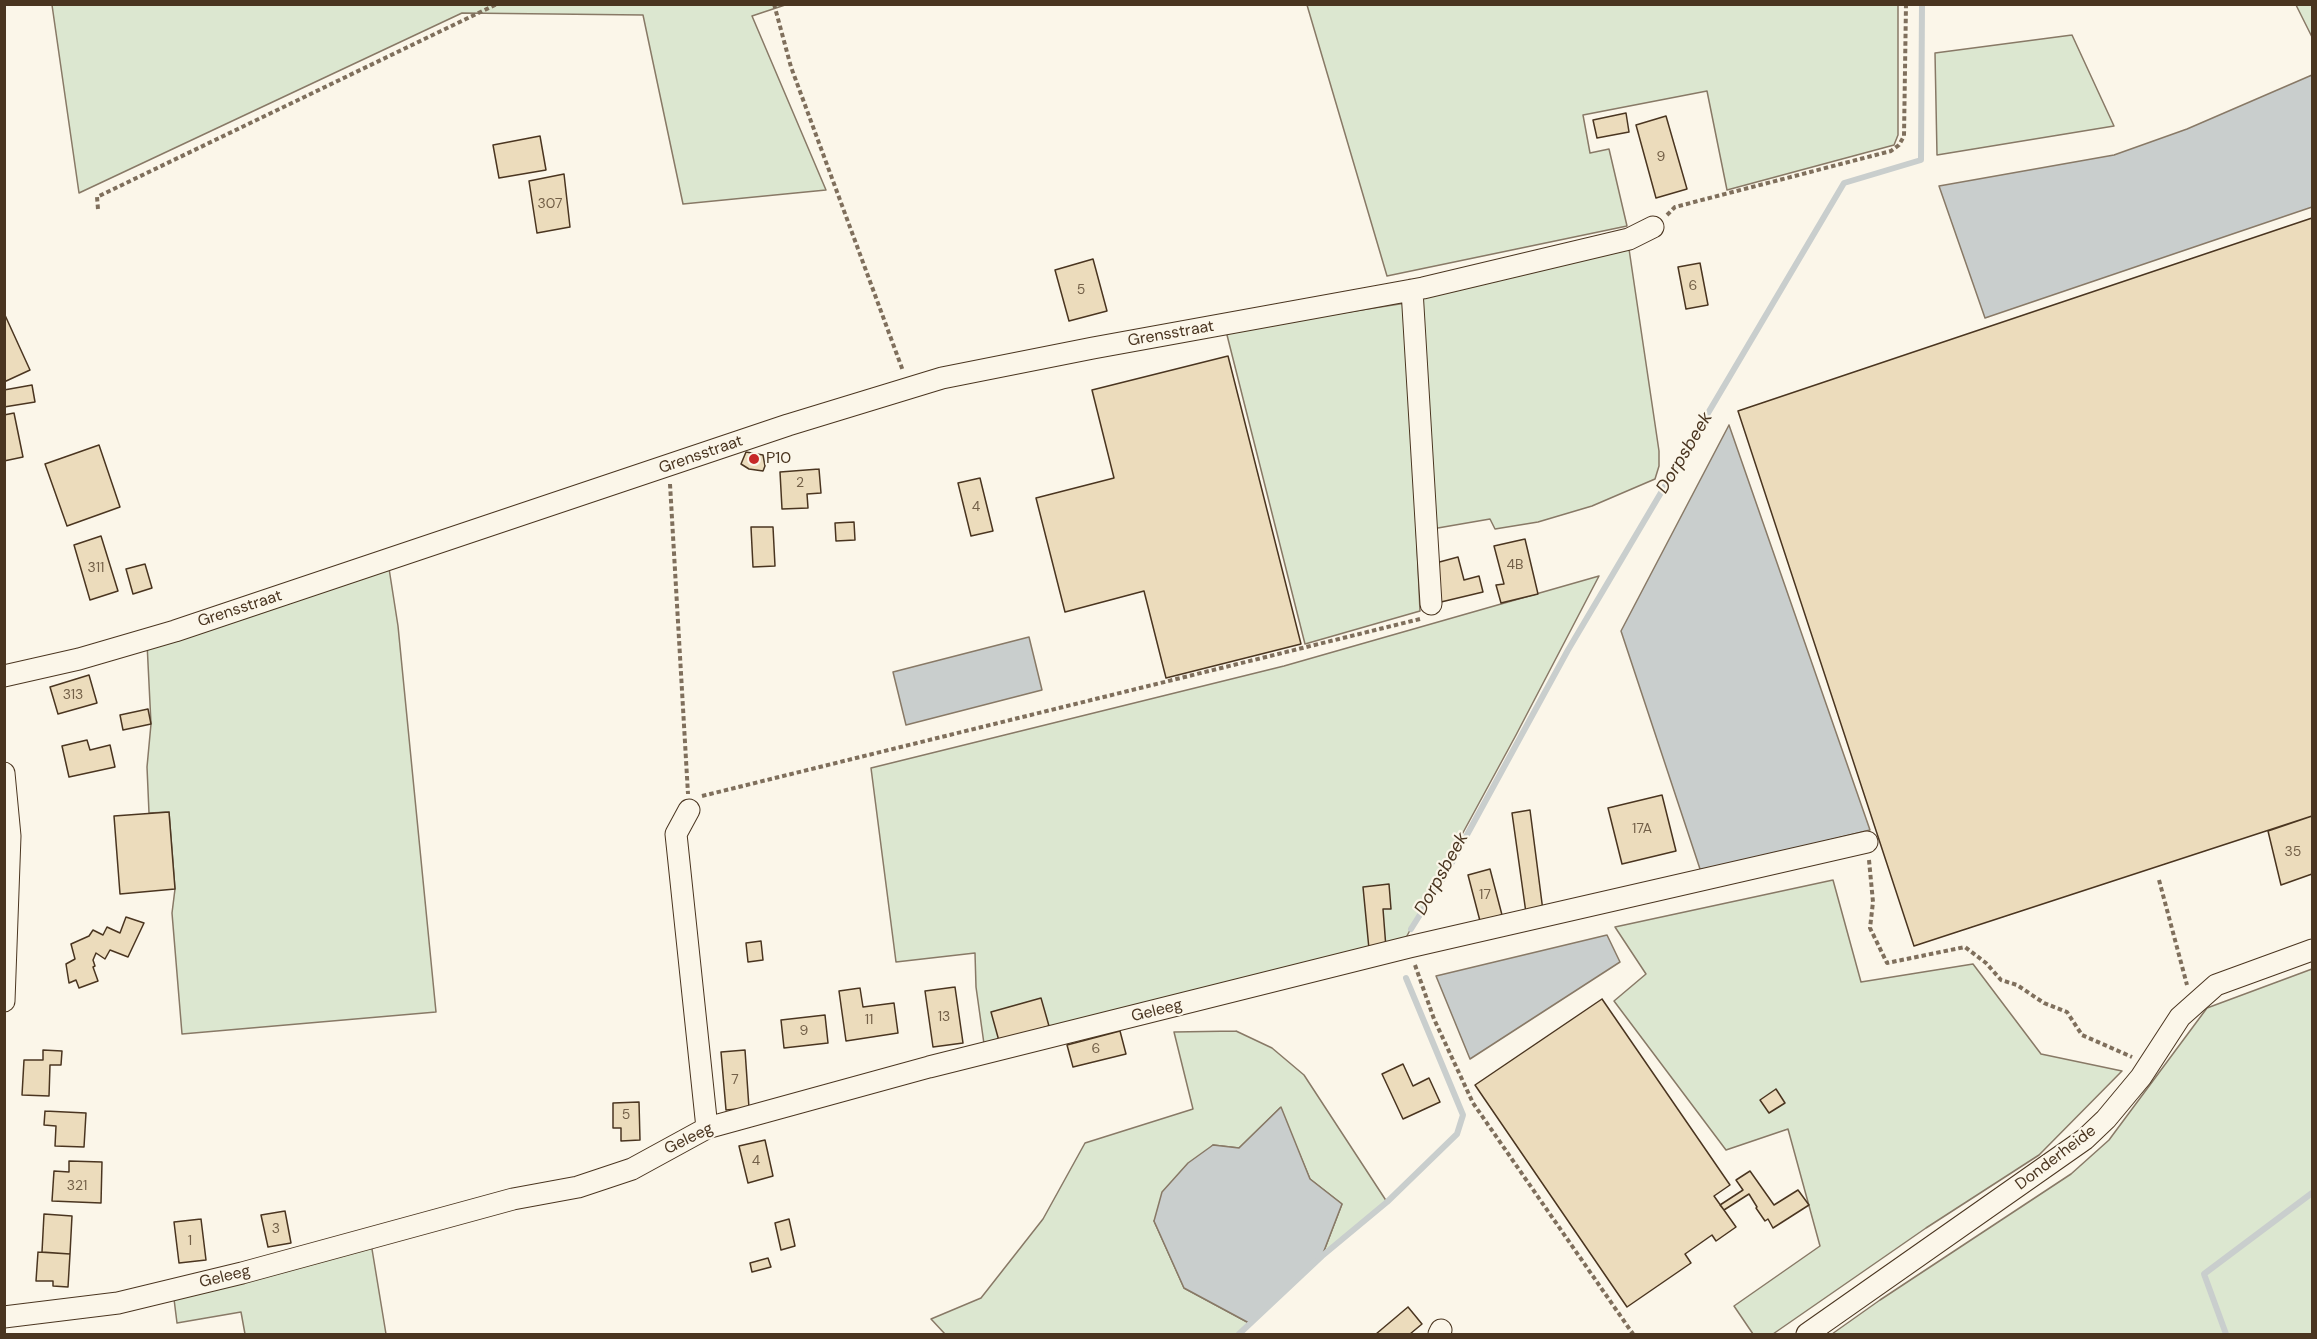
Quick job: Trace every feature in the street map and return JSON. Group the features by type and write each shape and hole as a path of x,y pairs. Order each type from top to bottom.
{"street":[{"name":"Grensstraat","path":"4,676 79,659 175,631 788,425 942,378 1412,290 1629,239 1653,226"},
{"path":"1412,290 1431,604"},
{"path":"4,773 10,836 4,1001"},
{"path":"689,810 676,834 707,1128"},
{"name":"Geleeg","path":"4,1317 118,1302 242,1273 513,1199 578,1186 632,1169 707,1128 929,1067 1409,947 1868,842"},
{"name":"Donderheide","path":"1807,1335 2076,1146 2106,1119 2149,1064 2180,1017 2216,985 2313,950"}],"path":[{"path":"98,209 97,197 497,4"},
{"path":"774,4 791,67 909,388"},
{"path":"1653,226 1675,207 1891,151 1899,146 1904,136 1906,4"},
{"path":"669,466 689,810"},
{"path":"689,810 702,796 1421,619 1431,604"},
{"path":"1868,842 1873,903 1870,928 1887,963 1965,947 1986,963 2001,980 2017,985 2044,1003 2067,1012 2082,1035 2149,1064"},
{"path":"2158,880 2193,1006"},
{"path":"1409,947 1434,1019 1473,1103 1633,1335"}],"green space":[{"path":"52,5 785,5 752,16 826,190 683,204 643,15 462,13 79,193"},
{"path":"1307,5 1898,5 1898,135 1894,145 1727,190 1707,91 1583,115 1590,153 1609,149 1627,226 1387,276"},
{"path":"2296,5 2312,5 2312,37"},
{"path":"2072,35 2114,126 1937,155 1935,53"},
{"path":"1629,249 1659,451 1659,466 1655,479 1592,506 1538,522 1495,529 1490,519 1432,529 1421,296"},
{"path":"1406,303 1420,611 1305,644 1226,331"},
{"path":"388,562 398,626 436,1012 182,1034 172,913 175,889 169,812 149,813 147,767 151,724 147,643"},
{"path":"1599,576 1402,945 985,1051 976,987 975,953 896,962 871,768 1284,666"},
{"path":"1833,880 1861,982 1973,964 2041,1054 2122,1071 2039,1155 1926,1228 1773,1334 1753,1334 1734,1306 1820,1246 1788,1129 1726,1150 1614,1001 1646,974 1615,927"},
{"path":"2312,969 2312,1334 1832,1334 2071,1174 2109,1140 2207,1008"},
{"path":"1236,1031 1272,1048 1304,1075 1387,1202 1322,1256 1342,1204 1310,1179 1280,1108 1239,1148 1213,1145 1154,1221 1184,1288 1249,1323 1239,1334 945,1334 931,1319 981,1298 1043,1219 1085,1143 1193,1109 1174,1032"},
{"path":"371,1243 386,1334 245,1334 241,1312 177,1323 174,1299"}],"shaded area":[{"path":"2312,75 2312,207 1985,318 1939,186 2114,155 2187,129"},
{"path":"1729,425 1870,830 1701,872 1621,631"},
{"path":"1029,637 1042,690 906,725 893,672"},
{"path":"1607,935 1620,962 1470,1059 1436,976"},
{"path":"1281,1107 1310,1179 1342,1204 1322,1256 1249,1323 1184,1288 1154,1221 1162,1192 1188,1163 1213,1145 1239,1148"}],"building":[{"path":"1626,113 1629,132 1597,138 1593,120"},
{"path":"1666,116 1687,189 1656,198 1636,125"},
{"path":"540,136 546,170 499,178 493,145"},
{"path":"564,174 570,227 537,233 529,181"},
{"path":"2312,218 2312,816 1914,946 1738,411"},
{"path":"1093,259 1107,311 1069,321 1055,270"},
{"path":"1700,263 1708,305 1686,309 1678,267"},
{"path":"4,313 30,370 4,382"},
{"path":"1228,356 1301,644 1166,678 1144,591 1065,612 1036,498 1114,478 1092,390"},
{"path":"32,385 35,402 4,407 4,390"},
{"path":"14,413 23,457 4,461 4,415"},
{"path":"99,445 120,507 67,526 45,464"},
{"name":"P10","path":"746,452 763,455 765,466 763,471 749,469 741,464"},
{"path":"819,469 821,493 807,494 808,508 782,509 780,472"},
{"path":"980,478 993,531 971,536 958,483"},
{"path":"854,522 855,540 836,541 835,523"},
{"path":"751,527 773,527 775,566 753,567"},
{"path":"101,536 118,591 90,600 74,545"},
{"path":"1525,539 1538,594 1501,603 1496,585 1504,584 1494,546"},
{"path":"1458,557 1464,580 1479,576 1483,592 1441,602 1432,564"},
{"path":"145,564 152,588 133,594 126,569"},
{"path":"89,675 97,703 58,714 50,687"},
{"path":"148,709 151,724 123,730 120,715"},
{"path":"87,740 90,750 110,745 115,767 69,777 62,746"},
{"path":"1662,795 1676,851 1622,864 1608,808"},
{"path":"1530,810 1543,911 1526,913 1512,813"},
{"path":"169,812 175,889 120,894 114,816"},
{"path":"2312,816 2312,874 2281,885 2268,831"},
{"path":"1490,869 1502,915 1480,921 1468,875"},
{"path":"1389,884 1391,909 1383,909 1386,948 1369,949 1363,887"},
{"path":"126,917 144,923 128,957 110,950 105,959 96,953 93,967 98,981 79,988 76,980 69,983 66,964 75,959 71,944 89,936 93,930 103,935 107,927 120,933"},
{"path":"761,941 763,960 748,962 746,943"},
{"path":"955,987 963,1043 933,1047 925,991"},
{"path":"860,988 863,1007 894,1003 898,1033 846,1041 839,991"},
{"path":"1041,998 1049,1026 999,1041 991,1012"},
{"path":"1602,999 1730,1185 1714,1196 1736,1227 1716,1241 1712,1235 1685,1254 1691,1263 1627,1307 1475,1085"},
{"path":"825,1015 828,1043 784,1048 781,1020"},
{"path":"1120,1031 1126,1054 1073,1067 1067,1045"},
{"path":"43,1050 62,1051 61,1065 50,1065 49,1096 22,1095 24,1060 43,1060"},
{"path":"745,1050 749,1108 726,1110 721,1052"},
{"path":"1403,1064 1413,1086 1429,1078 1440,1102 1403,1119 1382,1074"},
{"path":"1776,1089 1785,1103 1769,1113 1760,1100"},
{"path":"639,1102 640,1140 621,1141 621,1128 613,1128 613,1103"},
{"path":"45,1111 86,1113 84,1147 55,1146 56,1126 44,1125"},
{"path":"765,1140 773,1176 748,1183 739,1146"},
{"path":"69,1161 102,1162 101,1203 52,1201 54,1171 69,1172"},
{"path":"1750,1171 1774,1205 1798,1190 1809,1205 1773,1228 1768,1219 1765,1221 1749,1194 1724,1210 1720,1205 1743,1190 1736,1180"},
{"path":"285,1211 291,1243 268,1247 261,1215"},
{"path":"44,1214 72,1216 70,1254 42,1252"},
{"path":"201,1219 206,1260 179,1263 174,1222"},
{"path":"789,1219 795,1246 781,1250 775,1223"},
{"path":"38,1252 70,1254 68,1287 53,1286 53,1281 36,1281"},
{"path":"768,1258 771,1267 752,1272 750,1263"},
{"path":"1408,1307 1422,1324 1410,1334 1376,1334"}],"waterway":[{"name":"Dorpsbeek","path":"1411,929 1445,875 1568,650 1844,183 1921,160 1922,4"},
{"name":"Dorpsbeek","path":"1239,1334 1322,1256 1387,1202 1457,1134 1463,1115 1406,978"},
{"path":"2226,1334 2204,1274 2312,1193"}],"place":[{"name":"P10","path":"754,459"}]}
